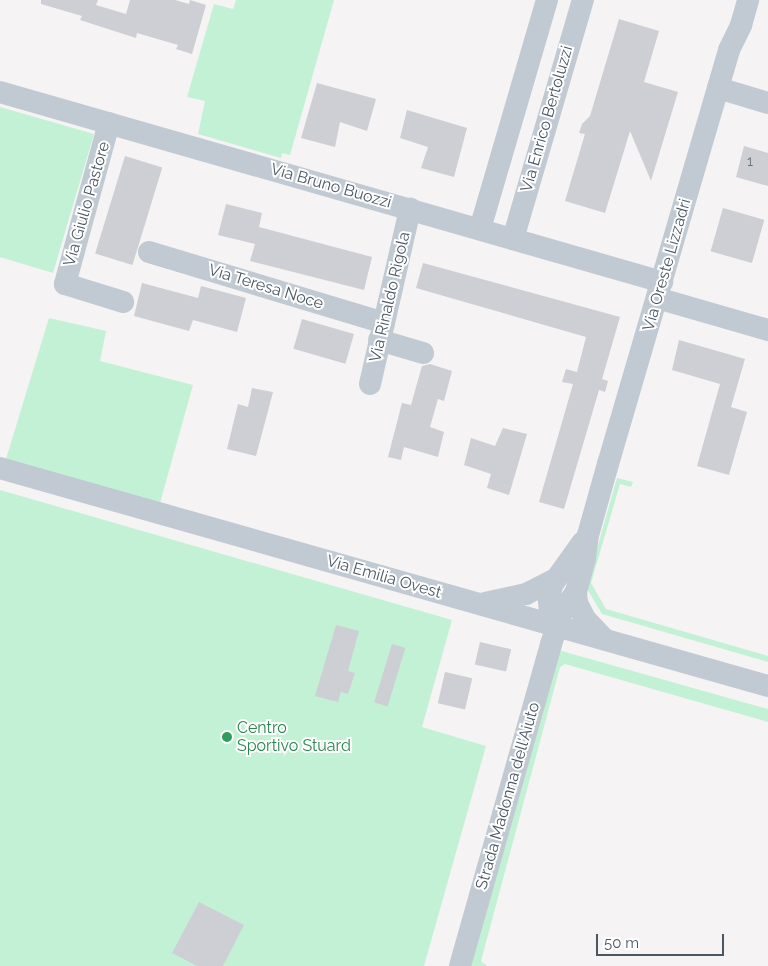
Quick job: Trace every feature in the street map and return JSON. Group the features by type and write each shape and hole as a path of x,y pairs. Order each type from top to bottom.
{"street":[{"name":"Via Enrico Bertoluzzi","path":"480,229 547,0"},
{"name":"Via Enrico Bertoluzzi","path":"513,239 583,0"},
{"name":"Via Oreste Lizzadri","path":"554,625 576,592 589,531 659,290 718,88 748,0"},
{"path":"718,88 768,102"},
{"name":"Via Bruno Buozzi","path":"0,92 513,239 768,330"},
{"name":"Via Giulio Pastore","path":"109,123 64,284 122,302"},
{"name":"Via Rinaldo Rigola","path":"370,384 410,209"},
{"name":"Via Teresa Noce","path":"149,252 382,331 424,353"},
{"name":"Via Emilia Ovest","path":"0,468 768,686"},
{"name":"Via Oreste Lizzadri","path":"473,602 502,600 526,594 554,580 570,562 589,531"},
{"path":"554,580 549,595 554,625"},
{"path":"576,592 577,603 585,619 604,639"},
{"name":"Strada Madonna dell'Aiuto","path":"460,966 554,625"}],"green space":[{"path":"236,0 334,0 290,155 282,153 281,158 198,134 205,101 187,97 214,4 233,9"},
{"path":"0,107 94,134 53,273 0,257"},
{"path":"49,318 106,331 100,361 193,385 160,503 6,459"},
{"path":"617,478 633,482 631,487 620,484 591,583 606,609 768,656 768,662 602,614 586,587"},
{"name":"Centro Sportivo Stuard","path":"0,490 452,620 422,727 486,746 424,966 0,966"},
{"path":"558,650 768,709 768,722 565,664 560,667 481,961 487,966 467,966"}],"building":[{"path":"41,0 98,0 96,5 126,14 130,0 175,0 189,4 190,0 206,5 192,54 176,49 178,45 137,33 136,38 80,20 82,16 41,4"},
{"path":"619,19 659,31 644,82 678,92 651,181 630,131 605,213 565,201 585,134 579,133 582,124 590,116"},
{"path":"317,83 376,99 367,131 340,122 335,147 301,138"},
{"path":"407,110 467,128 454,177 421,168 428,147 400,138"},
{"path":"744,146 768,153 768,186 736,177"},
{"path":"125,156 162,167 132,265 95,254"},
{"path":"226,204 262,213 259,227 372,257 364,290 250,261 255,244 218,235"},
{"path":"723,208 764,220 752,263 711,251"},
{"path":"423,263 620,317 602,379 608,381 605,392 599,390 564,509 539,502 573,384 562,382 566,369 577,372 586,337 416,288"},
{"path":"142,283 198,298 201,286 246,298 237,332 193,320 189,331 134,316"},
{"path":"302,319 354,334 345,364 293,349"},
{"path":"679,340 745,359 731,407 747,412 729,475 697,466 720,384 672,370"},
{"path":"430,364 452,371 444,401 438,399 430,427 444,432 438,457 404,447 401,460 388,457 402,403 411,405 422,366"},
{"path":"252,388 273,392 256,456 227,449 238,404 248,407"},
{"path":"503,428 527,434 509,495 487,488 491,474 464,465 471,438 495,446"},
{"path":"336,625 359,631 348,671 355,673 348,694 341,692 338,702 315,696"},
{"path":"480,642 511,649 506,672 475,664"},
{"path":"392,644 405,648 388,706 374,702"},
{"path":"445,672 472,678 465,709 438,703"},
{"path":"199,902 244,925 223,966 197,966 172,953"}],"place":[{"name":"Centro Sportivo Stuard","path":"227,737"}]}
